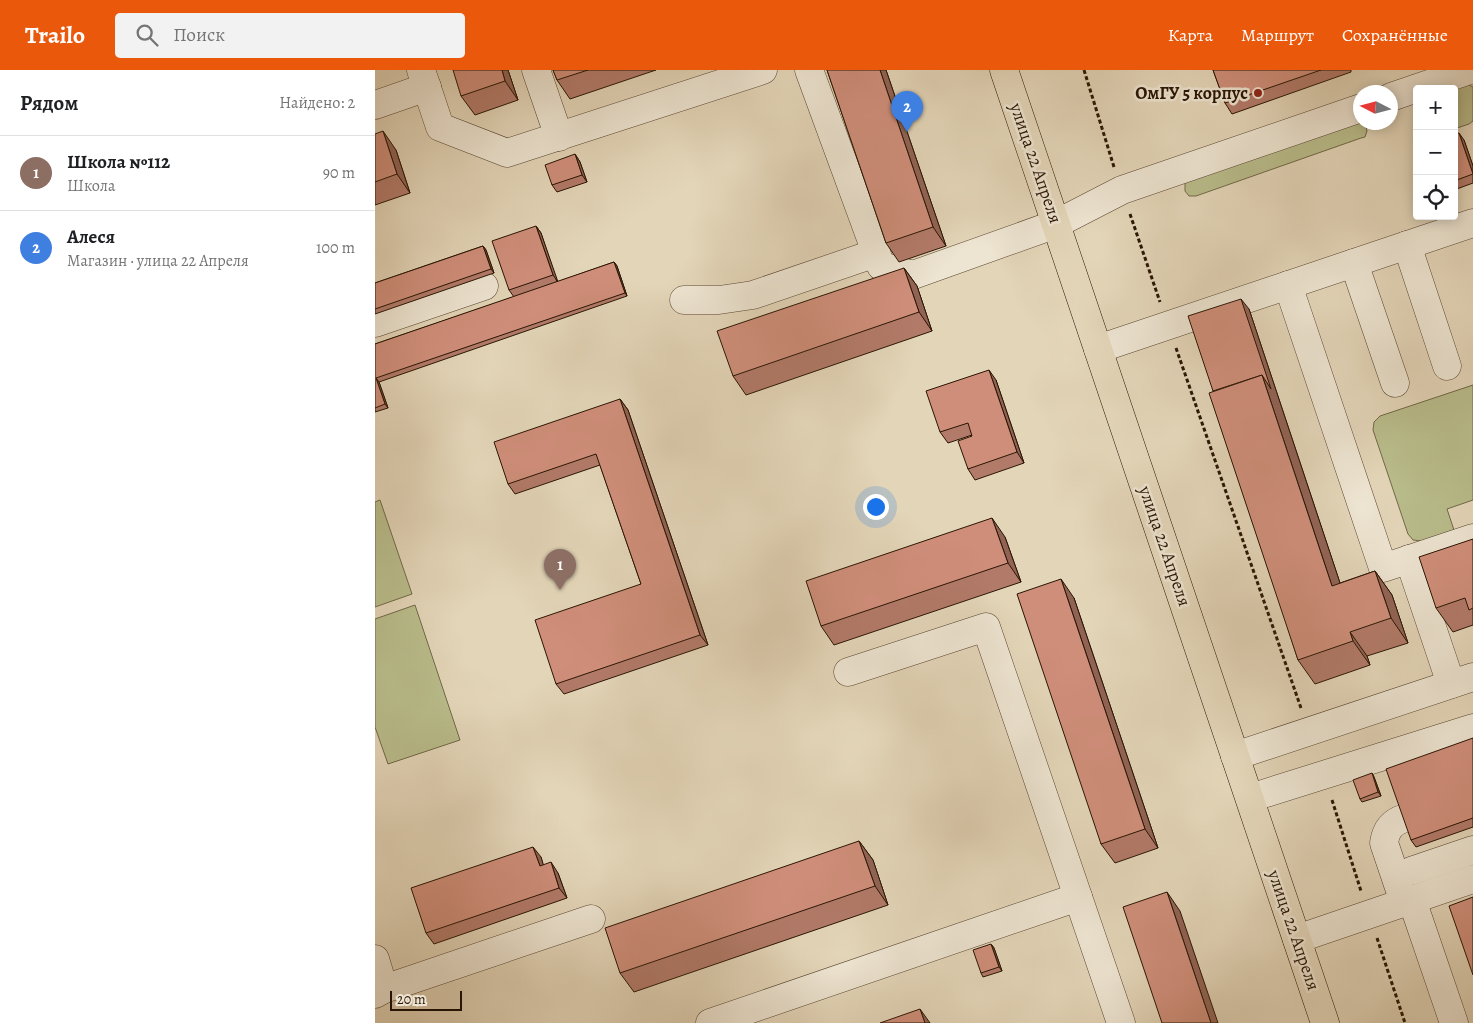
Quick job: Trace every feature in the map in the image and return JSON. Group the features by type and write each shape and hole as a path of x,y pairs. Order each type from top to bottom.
{"main road":[{"name":"улица 22 Апреля","path":"1004,70 1325,1023"}],"lane":[{"path":"536,70 559,137"},
{"path":"375,105 424,79 440,127 507,153 763,70"},
{"path":"809,70 881,266 913,276 1056,224 1121,190 1353,111"},
{"path":"1398,95 1470,70"},
{"path":"1098,349 1407,245 1471,231"},
{"path":"1407,245 1447,366"},
{"path":"684,300 719,300 753,295 876,253"},
{"path":"1354,263 1395,383"},
{"path":"1289,285 1383,568 1473,538"},
{"path":"375,323 484,286"},
{"path":"1235,756 1462,680 1409,560"},
{"path":"848,672 986,627 1121,1023"},
{"path":"1249,798 1473,728"},
{"path":"1405,818 1393,823 1388,828 1384,843 1455,1023"},
{"path":"1411,871 1473,850"},
{"path":"1297,939 1473,879"},
{"path":"710,1023 1078,897"},
{"path":"375,959 380,992 591,919"}],"path":[{"path":"1084,70 1121,190 1309,732"},
{"path":"1324,774 1405,1023"}],"green space":[{"path":"1469,85 1473,87 1473,121 1458,128 1458,88"},
{"path":"1353,125 1353,130 1367,131 1365,137 1196,196 1189,196 1185,191 1187,181"},
{"path":"1473,385 1473,500 1447,509 1454,530 1421,541 1413,540 1408,534 1373,430 1374,422 1380,416"},
{"path":"380,500 412,594 375,607 375,502"},
{"path":"415,605 460,740 388,764 375,727 375,619"}],"building":[{"path":"453,70 502,70 505,81 461,96"},
{"path":"553,70 588,70 557,80"},
{"path":"827,70 880,70 933,227 886,243"},
{"path":"1213,70 1321,70 1225,103"},
{"path":"383,131 397,174 375,182 375,134"},
{"path":"1458,133 1473,174 1458,180 1458,175"},
{"path":"575,154 582,175 552,185 545,165"},
{"path":"536,226 553,275 509,290 492,241"},
{"path":"483,246 491,269 375,309 375,283"},
{"path":"614,262 625,293 376,378 385,404 375,408 375,344"},
{"path":"904,268 919,312 733,376 717,331"},
{"path":"1241,299 1271,389 1262,375 1213,391 1188,316"},
{"path":"989,370 1017,452 968,469 958,441 972,436 968,423 940,432 926,391"},
{"path":"1262,375 1332,586 1375,571 1391,618 1350,632 1353,641 1298,660 1209,393"},
{"path":"620,399 700,635 556,684 535,620 641,584 596,454 508,484 494,442"},
{"path":"992,518 1008,563 821,626 806,581"},
{"path":"1473,539 1473,608 1469,610 1465,598 1436,608 1419,557"},
{"path":"1061,579 1145,829 1101,844 1017,594"},
{"path":"1473,738 1473,818 1411,840 1386,769"},
{"path":"1372,773 1378,792 1360,799 1353,780"},
{"path":"859,841 875,886 620,973 605,928"},
{"path":"533,847 540,866 551,862 559,888 426,933 411,888"},
{"path":"1167,892 1211,1023 1162,1023 1123,907"},
{"path":"1473,897 1473,975 1449,906"},
{"path":"991,944 999,967 981,973 973,950"},
{"path":"920,1009 925,1023 880,1023"}],"place":[{"name":"ОмГУ 5 корпус","path":"1258,93"},
{"name":"Алеся","path":"907,132"},
{"name":"Школа №112","path":"560,590"}]}
